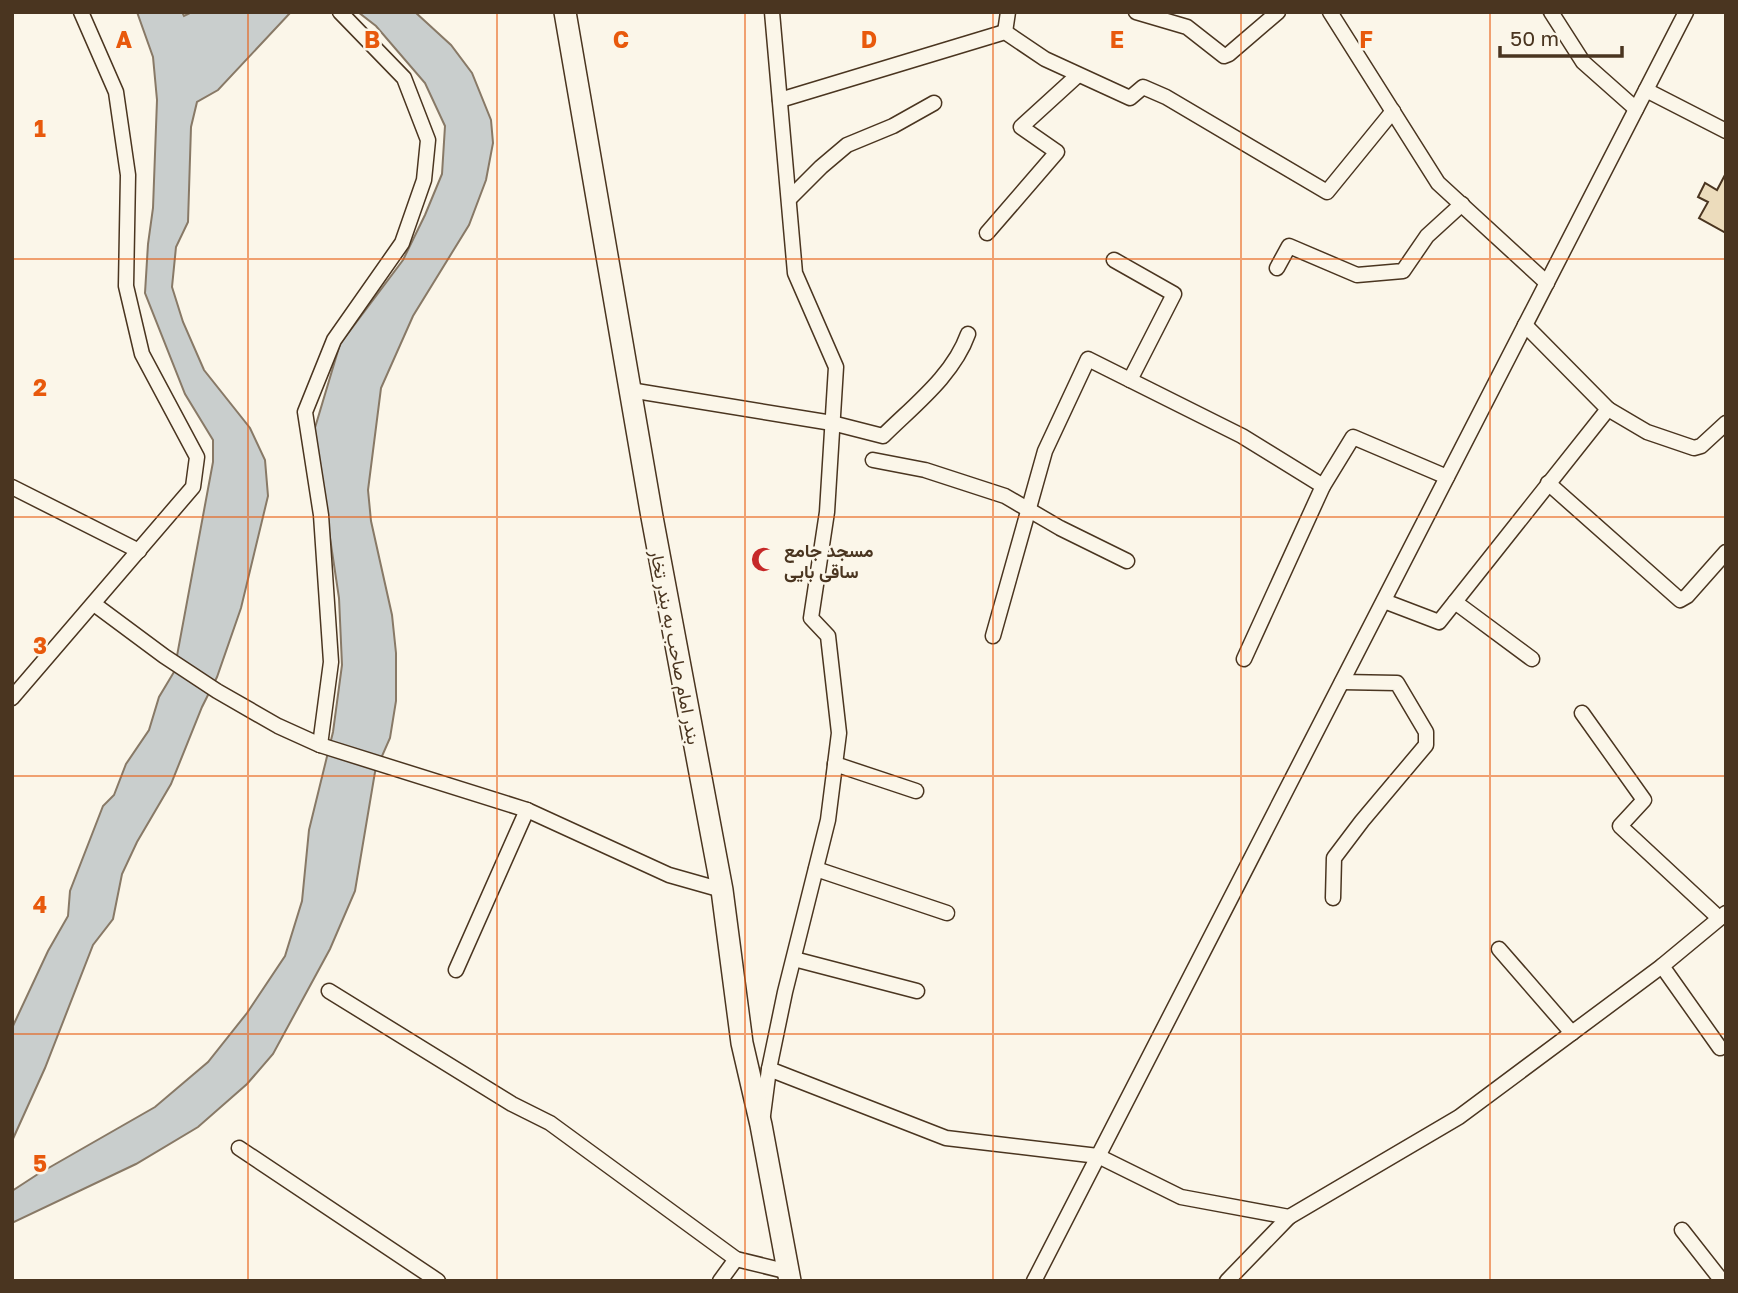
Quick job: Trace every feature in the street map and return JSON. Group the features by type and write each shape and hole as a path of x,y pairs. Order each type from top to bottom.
{"main road":[{"name":"بندر امام صاحب به بندر تخار","path":"565,12 630,390 722,890 742,1043 761,1125 790,1277"}],"street":[{"path":"12,698 193,487 197,457 142,354 126,286 128,175 116,92 81,12"},
{"path":"320,744 331,662 321,515 305,412 334,340 402,243 424,180 428,140 404,78 340,12"},
{"path":"761,1125 769,1069 828,820 839,733 828,636 811,618 827,512 836,367 795,273 772,12"},
{"path":"1005,32 1008,12"},
{"path":"1136,12 1187,27 1224,56 1278,12"},
{"path":"1330,12 1438,183 1547,283"},
{"path":"1551,12 1583,62 1636,109"},
{"path":"1034,1281 1686,12"},
{"path":"780,100 1005,32"},
{"path":"1005,32 1045,59 1129,98 1143,87 1166,97 1327,192 1393,111"},
{"path":"987,233 1057,152 1021,127 1078,75"},
{"path":"1646,90 1726,131"},
{"path":"789,200 846,145 893,126 934,103"},
{"path":"1277,268 1289,246 1357,275 1404,271 1427,236 1462,204"},
{"path":"1114,260 1174,294 1130,380"},
{"path":"1525,325 1608,409 1647,432 1694,448 1701,446 1726,423"},
{"path":"630,390 832,423 883,436 942,377 962,352 968,334"},
{"path":"993,636 1045,452 1088,359 1242,436 1323,486"},
{"path":"1384,601 1439,622 1608,409"},
{"path":"1244,659 1323,486 1353,438 1447,477"},
{"path":"873,460 925,470 1005,496 1060,528 1128,561"},
{"path":"1548,483 1680,600 1687,596 1726,552"},
{"path":"12,486 139,551"},
{"path":"1455,602 1532,659"},
{"path":"94,604 216,691 278,726 320,744 527,810 669,875 722,890"},
{"path":"1333,898 1334,858 1426,745 1426,732 1397,683 1342,682"},
{"path":"1227,1281 1289,1217 1459,1117 1662,966 1723,915 1620,826 1644,800 1582,713"},
{"path":"835,764 916,791"},
{"path":"456,970 527,810"},
{"path":"816,869 947,913"},
{"path":"1499,949 1572,1033"},
{"path":"794,958 917,991"},
{"path":"1662,966 1720,1048"},
{"path":"329,991 512,1104 550,1123 736,1259 790,1277"},
{"path":"769,1069 946,1138 1098,1156 1181,1197 1289,1217"},
{"path":"239,1147 438,1281"},
{"path":"1682,1230 1722,1281"},
{"path":"720,1281 736,1259"}],"shaded area":[{"path":"137,12 182,12 184,16 192,12 291,12 218,90 197,102 191,127 188,222 176,247 172,287 183,322 204,370 250,428 265,460 268,496 241,608 217,677 171,784 137,842 122,874 113,919 93,945 45,1068 12,1141 12,1028 48,951 68,916 70,891 103,806 114,795 126,764 149,730 159,697 174,672 213,462 213,440 185,394 145,293 153,208 157,100 153,57"},
{"path":"358,12 415,12 451,45 472,73 491,120 493,143 486,180 469,225 413,316 381,388 368,490 371,521 392,615 396,653 396,701 390,738 375,772 355,891 330,949 273,1054 247,1084 198,1127 136,1164 12,1223 12,1191 155,1107 208,1062 247,1013 285,956 302,901 309,830 333,732 342,665 339,598 314,431 340,344 403,260 442,174 445,126 425,83 376,26"}],"building":[{"path":"1726,173 1726,233 1699,218 1708,202 1698,197 1705,183 1717,190"}],"place":[{"name":"مسجد جامع ساقی بایی","path":"764,560"}]}
